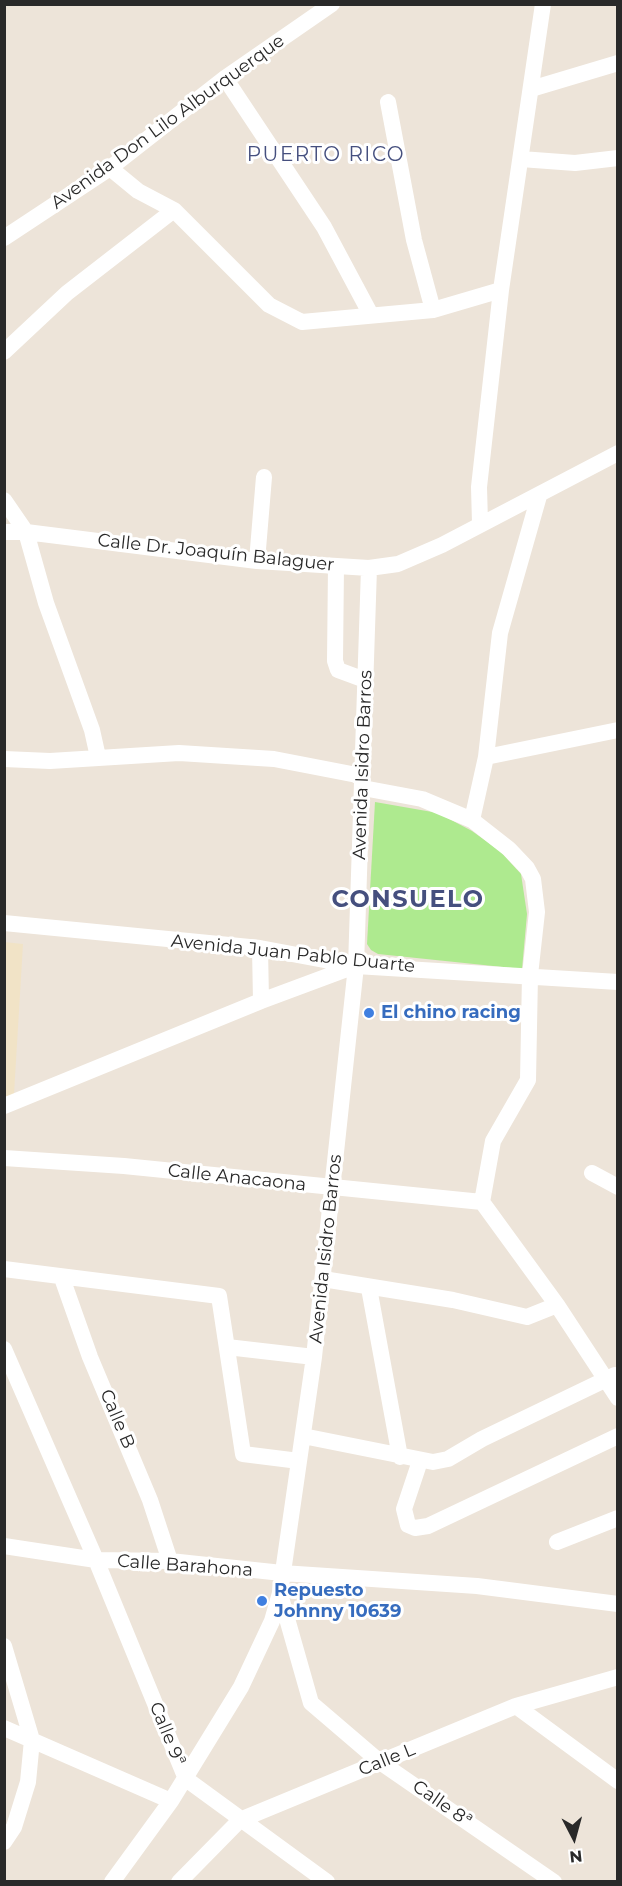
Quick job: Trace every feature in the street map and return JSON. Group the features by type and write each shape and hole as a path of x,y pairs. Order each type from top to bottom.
{"street":[{"name":"Avenida Don Lilo Alburquerque","path":"4,238 110,168 225,78 332,4"},
{"path":"480,523 479,487 501,290 543,4"},
{"path":"531,88 618,63"},
{"path":"225,78 324,227 371,315"},
{"path":"388,102 414,240 433,310"},
{"path":"521,159 575,163 618,158"},
{"path":"110,168 138,191 174,210 269,305 302,322 433,310 501,290"},
{"path":"4,352 68,293 174,210"},
{"name":"Calle Dr. Joaquín Balaguer","path":"4,532 26,532 257,561 369,568 398,564 442,545 480,523 539,496 618,453"},
{"path":"257,561 264,477"},
{"path":"472,820 486,757 500,633 539,496"},
{"path":"4,500 26,532 46,603 92,730 98,758"},
{"path":"336,566 335,661 338,670 365,680"},
{"name":"Avenida Isidro Barros","path":"112,1881 186,1779 242,1687 272,1621 280,1593 314,1357 356,966 369,568"},
{"path":"486,757 618,730"},
{"path":"4,759 50,761 180,753 260,758 363,782 422,799 472,820 509,849 527,868 533,879 537,912 530,975 528,1080 493,1141 482,1202 612,1377 618,1398"},
{"name":"Avenida Juan Pablo Duarte","path":"4,923 260,948 356,966 618,982"},
{"path":"260,948 261,1001"},
{"path":"4,1106 261,1001 356,966"},
{"name":"Calle Anacaona","path":"4,1158 124,1166 482,1202"},
{"path":"592,1173 618,1186"},
{"path":"4,1269 219,1296 243,1454 299,1461"},
{"name":"Calle B","path":"62,1278 90,1357 150,1500 170,1561"},
{"path":"323,1280 453,1300 527,1317 557,1305"},
{"path":"369,1288 400,1457"},
{"path":"227,1347 314,1357"},
{"name":"Calle 9ª","path":"4,1349 96,1560 186,1779 327,1881"},
{"path":"303,1436 433,1462 448,1459 482,1439 612,1377"},
{"path":"420,1461 404,1509 408,1525 415,1528 428,1526 618,1436"},
{"path":"557,1542 618,1518"},
{"name":"Calle Barahona","path":"4,1546 96,1560 170,1561 282,1574 477,1586 618,1604"},
{"name":"Calle 8ª","path":"280,1593 311,1703 381,1762 554,1881"},
{"path":"4,1646 32,1740 28,1782 14,1827 4,1842"},
{"name":"Calle L","path":"179,1881 240,1820 516,1706 618,1677"},
{"path":"516,1706 618,1781"},
{"path":"4,1728 171,1801"}],"shaded area":[{"path":"4,942 23,944 14,1094 4,1098"}],"green space":[{"path":"375,802 438,813 472,831 500,851 521,874 527,914 522,969 378,954 371,950 367,944"}],"place":[{"name":"El chino racing","path":"369,1013"},
{"name":"Repuesto Johnny 10639","path":"262,1601"}],"district":[{"name":"PUERTO RICO","path":"326,155"},
{"name":"CONSUELO","path":"408,900"}]}
